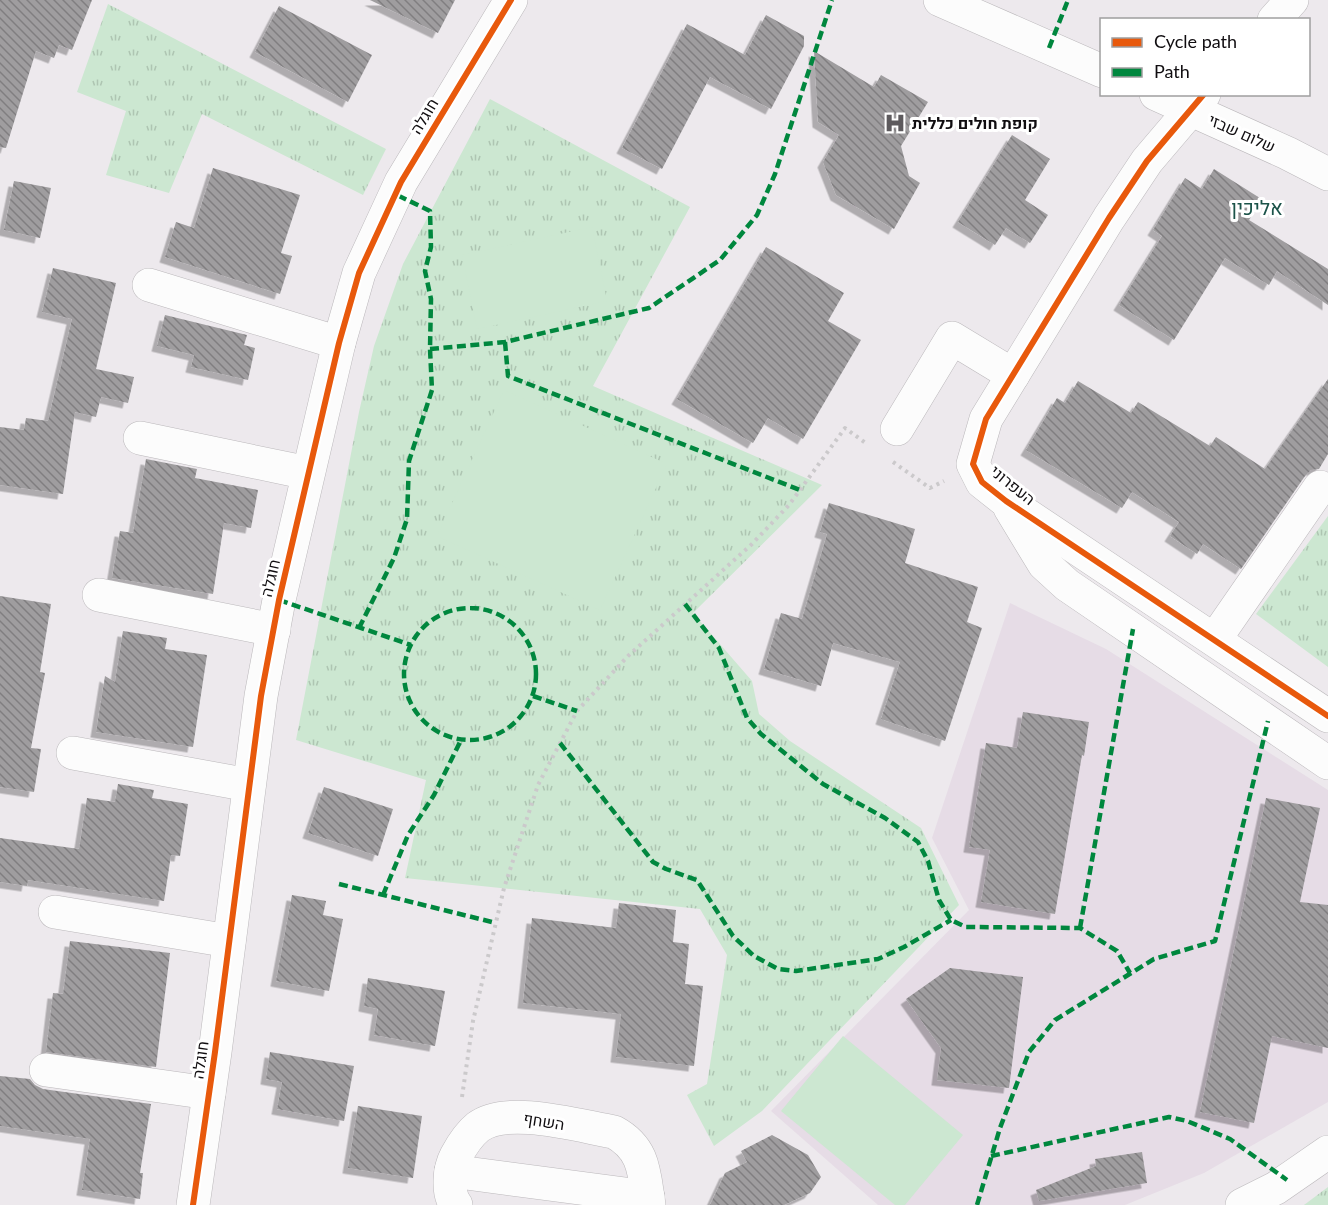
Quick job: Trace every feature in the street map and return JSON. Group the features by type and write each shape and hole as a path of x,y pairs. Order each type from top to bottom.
{"street":[{"name":"חוגלה","path":"194,1205 261,696 308,474 339,343 359,273 401,182 511,0"},
{"path":"940,0 1100,71"},
{"path":"1276,18 1292,0"},
{"name":"שלום שבזי","path":"1166,96 1197,102 1328,174"},
{"name":"העפרוני","path":"1197,102 1147,161 1109,218 986,419 973,464 982,482 1006,501 1328,716"},
{"path":"149,285 339,343"},
{"path":"885,439 952,338 1013,375"},
{"path":"140,438 308,474"},
{"path":"1215,639 1320,487"},
{"path":"1006,501 1044,564 1067,585 1328,763"},
{"path":"99,595 274,630"},
{"path":"74,753 249,785"},
{"path":"55,912 229,941"},
{"path":"46,1070 209,1094"},
{"name":"השחף","path":"456,1205 450,1180 451,1171 453,1161 465,1140 479,1126 498,1118 517,1116 614,1132 628,1139 639,1154 648,1201"},
{"path":"1242,1205 1276,1188 1328,1152"},
{"path":"451,1171 648,1201"}],"path":[{"path":"462,1103 473,1021 504,888 538,785 576,711 628,656 752,544 789,505 844,428 885,439"},
{"path":"892,462 930,488 973,464"}],"shaded area":[{"path":"1010,603 1106,649 1328,790 1328,1102 1204,1173 1125,1205 878,1205 771,1111 969,910 932,838"}],"green space":[{"path":"108,4 386,149 363,195 202,114 169,193 106,175 126,111 77,92"},
{"path":"490,99 690,207 593,386 822,485 693,613 752,681 759,714 790,741 921,828 959,905 762,1111 714,1146 687,1095 707,1084 727,955 700,909 405,878 426,780 296,740 359,412 374,346 403,264"},
{"path":"592,227 607,301 477,329 462,255"},
{"path":"504,390 667,464 600,610 437,536"},
{"path":"1328,516 1328,667 1256,614"},
{"path":"843,1036 963,1135 905,1205 895,1205 781,1111"},
{"path":"1328,1187 1328,1205 1304,1205"}],"building":[{"path":"0,0 92,0 72,50 59,45 54,58 36,51 6,148 0,147"},
{"path":"370,0 455,0 438,33"},
{"path":"279,6 372,55 348,102 255,52"},
{"path":"766,15 804,36 804,46 771,109 710,77 662,169 622,148 687,24 745,55"},
{"path":"814,51 874,87 881,75 928,102 901,146 909,176 920,183 894,229 836,195 823,162 839,135 818,122"},
{"path":"1012,135 1050,159 1025,200 1048,215 1030,243 1006,228 995,245 958,222"},
{"path":"213,168 300,195 281,253 292,256 280,294 165,257 176,222 194,228"},
{"path":"1214,169 1263,200 1249,220 1328,269 1328,305 1277,271 1269,285 1225,258 1174,340 1119,305 1162,236 1153,230 1185,178 1202,189"},
{"path":"14,181 51,188 40,238 4,230"},
{"path":"766,247 844,293 828,321 861,340 803,439 768,418 753,443 677,399"},
{"path":"53,268 116,283 96,369 134,377 128,403 101,397 96,417 75,412 63,494 0,485 0,427 24,430 26,418 48,421 72,319 42,312"},
{"path":"165,315 247,335 244,345 255,348 248,380 191,367 194,355 157,346"},
{"path":"1328,379 1328,454 1319,469 1311,470 1305,476 1241,569 1203,544 1197,554 1170,536 1179,522 1132,492 1122,508 1026,450 1057,398 1065,403 1078,381 1131,413 1138,402 1210,446 1216,437 1265,469"},
{"path":"146,459 197,469 195,478 258,490 251,528 224,523 213,594 112,578 120,531 133,533"},
{"path":"829,503 915,529 905,563 978,587 967,622 982,628 945,741 881,719 900,662 833,643 821,686 764,669 781,613 802,619 827,534 820,532"},
{"path":"0,596 51,604 40,672 45,673 31,748 41,749 34,792 0,787"},
{"path":"123,631 167,638 165,649 207,655 193,747 96,732 105,676 115,682"},
{"path":"1023,712 1089,722 1055,914 981,902 990,850 969,847 986,743 1017,748"},
{"path":"118,784 154,790 152,798 188,804 180,856 171,855 164,901 28,880 27,886 0,882 0,838 79,849 87,798 115,802"},
{"path":"324,787 393,809 378,856 308,833"},
{"path":"1266,798 1320,808 1300,902 1328,905 1328,1048 1272,1036 1254,1123 1200,1112"},
{"path":"292,895 326,901 323,915 343,919 329,991 276,981"},
{"path":"619,903 676,910 673,942 689,944 685,984 703,986 694,1066 616,1057 621,1014 523,1003 532,918 616,928"},
{"path":"70,941 170,953 156,1067 46,1052 53,993 63,994"},
{"path":"950,968 1023,977 1009,1088 937,1080 941,1048 906,999"},
{"path":"368,978 445,991 435,1046 374,1035 378,1009 364,1006"},
{"path":"270,1052 354,1066 344,1121 277,1109 282,1082 266,1079"},
{"path":"0,1076 30,1079 43,1089 151,1104 140,1173 143,1173 140,1199 82,1190 90,1139 0,1126"},
{"path":"358,1106 422,1116 413,1178 348,1168"},
{"path":"772,1135 808,1155 821,1177 810,1193 784,1205 710,1205 725,1173 747,1162 741,1151"},
{"path":"1142,1152 1147,1183 1039,1201 1036,1190 1096,1166 1095,1159"}],"marked path":[{"path":"430,349 505,342 649,308 720,260 757,215 775,174 832,0"},
{"path":"1049,48 1068,0"},
{"path":"359,628 394,558 407,519 409,461 432,390 431,299 425,271 431,247 430,211 395,194"},
{"path":"505,342 508,376 800,490"},
{"path":"279,600 411,645"},
{"path":"685,604 719,648 747,718 761,734 823,784 885,818 918,842 928,861 939,900 951,920 966,927 1080,928 1117,951 1130,973"},
{"path":"470,608 495,613 517,627 531,649 536,674 531,699 517,721 495,735 470,740 445,735 423,721 409,699 404,674 409,649 423,627 445,613 470,608"},
{"path":"1080,928 1133,629"},
{"path":"533,696 577,711"},
{"path":"977,1205 1000,1128 1029,1052 1055,1020 1154,959 1215,941 1268,721"},
{"path":"383,895 408,835 434,795 461,740"},
{"path":"560,743 653,862 697,880 733,936 754,956 778,969 796,971 878,959 951,920"},
{"path":"339,884 496,923"},
{"path":"991,1156 1169,1117 1187,1121 1230,1139 1287,1180"}],"cycle path":[{"path":"193,1205 261,696 279,600 339,343 359,273 401,182 511,0"},
{"path":"1202,96 1147,161 1109,218 986,419 973,464 982,482 1006,501 1328,716"}],"place":[{"name":"קופת חולים כללית","path":"895,123"}],"district":[{"name":"אליכין","path":"1257,208"}]}
